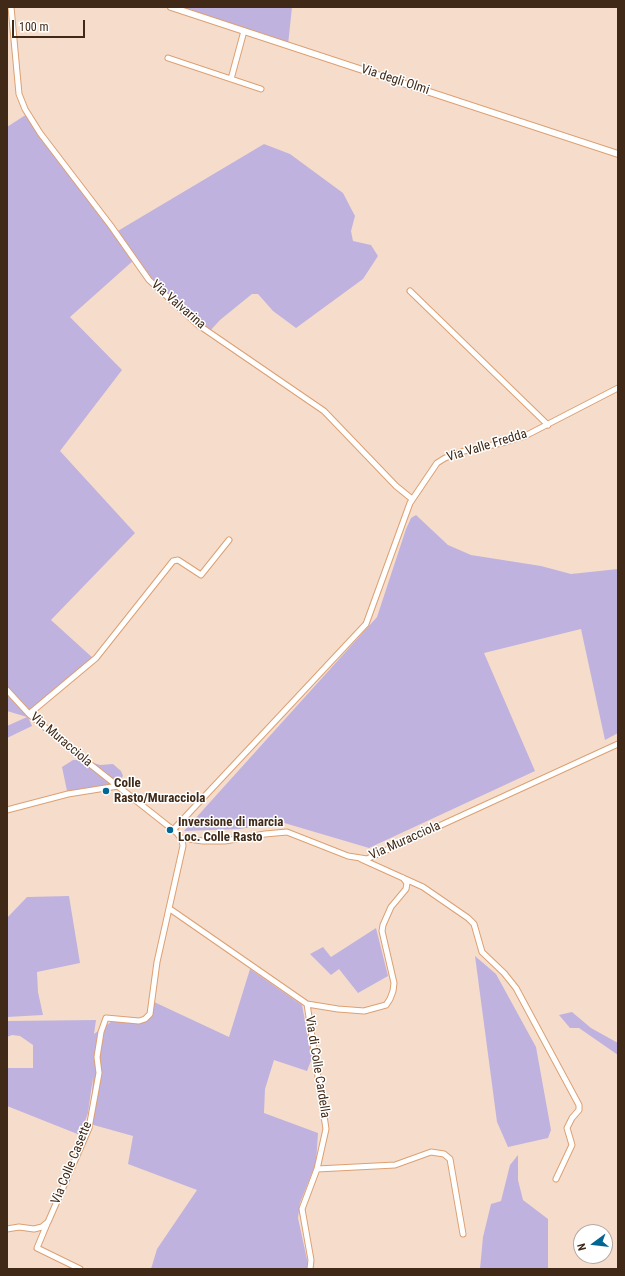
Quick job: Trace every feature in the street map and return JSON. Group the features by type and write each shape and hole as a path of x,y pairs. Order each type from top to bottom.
{"street":[{"name":"Via Valvarina","path":"11,7 19,92 24,109 40,133 111,226 146,276 159,291 197,324 324,410 396,486 412,499"},
{"name":"Via degli Olmi","path":"171,7 618,154"},
{"path":"231,79 244,31"},
{"path":"168,58 261,89"},
{"path":"410,291 548,425"},
{"name":"Via Valle Fredda","path":"173,830 366,624 412,499 437,463 442,459 467,450 518,439 618,388"},
{"path":"29,714 96,658 173,561 179,561 196,574 201,575 229,540"},
{"name":"Via Muracciola","path":"7,690 29,714 181,838 203,841 225,841 287,832 361,859 372,858 618,744"},
{"path":"7,810 68,794 118,786"},
{"path":"170,909 183,846 181,838"},
{"path":"361,859 423,887 474,924 482,952 516,988 579,1105 579,1110 572,1118 568,1128 572,1139 572,1145 556,1180"},
{"path":"307,1004 364,1011 386,1005 393,991 394,983 382,931 391,906 406,889 407,883 403,878"},
{"name":"Via di Colle Cardella","path":"170,909 307,1004 326,1122 324,1142 317,1169 302,1209 311,1260 310,1269"},
{"name":"Via Colle Casette","path":"80,1269 37,1248 89,1128 99,1073 97,1058 101,1032 106,1018 139,1021 145,1019 150,1014 157,962 170,909"},
{"path":"317,1169 395,1165 431,1152 444,1154 450,1159 463,1234"},
{"path":"7,1229 19,1227 34,1229 42,1227 48,1222"}],"shaded area":[{"path":"171,7 292,7 288,45"},
{"path":"27,114 116,232 264,144 290,154 343,193 355,216 351,231 353,241 371,245 378,256 363,279 296,328 273,311 258,294 252,294 220,320 209,332 157,289 134,260 70,317 122,370 60,451 135,533 51,620 94,659 29,714 28,717 32,726 7,738 7,726 27,717 7,711 7,127"},
{"path":"416,515 448,545 471,555 541,566 571,574 618,569 618,733 605,740 581,629 484,653 535,771 369,848 281,822 240,829 184,831 377,617 406,529 411,518"},
{"path":"73,760 84,760 100,765 113,764 121,771 123,776 118,783 67,791 62,767"},
{"path":"69,896 80,963 37,972 38,992 43,1015 7,1017 7,918 27,897"},
{"path":"376,928 388,976 358,993 339,969 331,975 310,954 323,947 331,957"},
{"path":"475,956 496,974 536,1047 551,1130 548,1138 508,1147 497,1122"},
{"path":"250,969 302,1005 312,1058 307,1071 274,1060 265,1089 264,1113 318,1133 316,1163 300,1203 298,1218 308,1264 307,1269 151,1269 157,1249 197,1190 128,1164 133,1136 90,1124 93,1077 88,1113 80,1135 7,1106 7,1068 33,1068 33,1045 20,1036 12,1035 7,1037 7,1021 96,1020 94,1034 115,1019 140,1021 149,1015 152,1001 229,1037"},
{"path":"572,1012 591,1028 618,1043 618,1055 579,1028 570,1028 559,1015"},
{"path":"518,1155 518,1180 523,1200 548,1219 548,1269 480,1269 483,1237 491,1204 501,1201 510,1165"}],"place":[{"name":"Colle Rasto/Muracciola","path":"106,791"},
{"name":"Inversione di marcia Loc. Colle Rasto","path":"170,830"}]}
